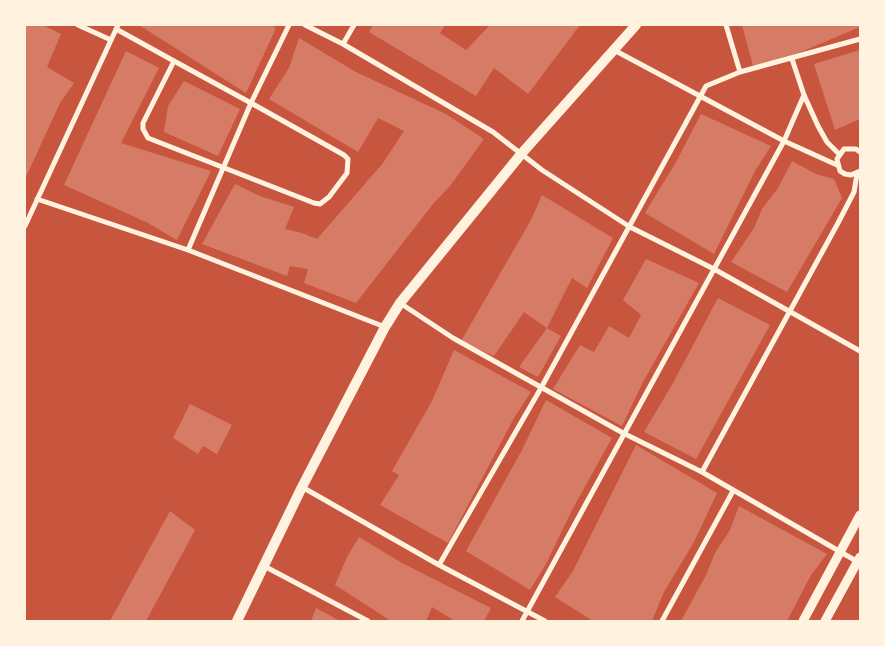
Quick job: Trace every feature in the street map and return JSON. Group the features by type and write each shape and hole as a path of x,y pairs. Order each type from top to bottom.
{"main road":[{"path":"237,621 302,487 385,327 400,303 522,153 636,25"}],"street":[{"path":"78,25 111,40"},
{"path":"188,250 251,103 289,25"},
{"path":"305,25 343,44 493,132 542,170 630,227 714,269 860,351"},
{"path":"343,44 354,25"},
{"path":"726,25 740,72"},
{"path":"25,226 117,27 174,61 344,155 348,159 347,172 329,197 320,204 148,138 145,134 143,123 174,61"},
{"path":"439,565 541,388 706,86 740,72 860,39"},
{"path":"614,50 784,141 837,165 845,174 858,172 854,192 838,223 788,311 702,472"},
{"path":"792,59 804,95 826,142 839,154"},
{"path":"522,621 784,141 804,95"},
{"path":"837,165 839,154 844,149 859,149"},
{"path":"37,198 188,250 385,327"},
{"path":"400,303 453,338 541,388 623,433 702,472 840,552 859,559 825,621"},
{"path":"302,487 439,565 545,621"},
{"path":"662,621 733,491"},
{"path":"803,621 860,515"},
{"path":"264,566 368,621"}],"building":[{"path":"25,25 43,25 61,34 47,67 74,83 60,103 25,179"},
{"path":"139,25 270,25 276,28 246,93"},
{"path":"373,25 445,25 440,33 466,50 490,25 580,25 528,94 494,68 476,96 369,32"},
{"path":"742,25 860,25 860,27 784,59 753,66"},
{"path":"299,38 356,72 446,114 484,139 450,186 433,204 356,303 304,283 308,269 290,266 287,276 202,244 235,184 260,196 294,207 285,229 317,239 383,163 404,131 378,118 358,152 269,99 289,68"},
{"path":"860,50 860,119 835,130 814,64"},
{"path":"126,51 159,68 121,143 211,171 177,240 148,223 64,185"},
{"path":"184,81 240,109 218,156 164,132 168,106"},
{"path":"701,114 771,146 755,171 714,254 645,213 676,162"},
{"path":"792,161 816,174 834,179 842,198 787,292 731,262 754,228 762,209 778,188"},
{"path":"542,195 613,238 587,288 572,278 547,328 524,312 494,356 461,341 531,220"},
{"path":"646,259 699,283 643,382 622,426 553,389 580,345 594,352 609,326 629,338 641,315 623,300"},
{"path":"718,298 770,325 696,459 644,432 673,383"},
{"path":"547,328 561,336 538,377 519,367"},
{"path":"454,350 531,392 514,418 448,543 380,505 399,475 392,471 432,401"},
{"path":"546,400 612,438 572,510 546,564 530,590 466,551 522,450"},
{"path":"190,404 232,425 217,454 203,446 198,454 173,438"},
{"path":"636,445 717,493 694,542 664,592 652,621 593,621 555,597 573,571"},
{"path":"739,506 827,554 811,575 787,621 681,621 706,575 715,553 730,530"},
{"path":"170,511 195,530 146,621 110,621"},
{"path":"359,537 402,563 491,608 484,621 455,621 432,607 426,621 391,621 335,585 347,557"},
{"path":"316,608 340,621 311,621"}]}
